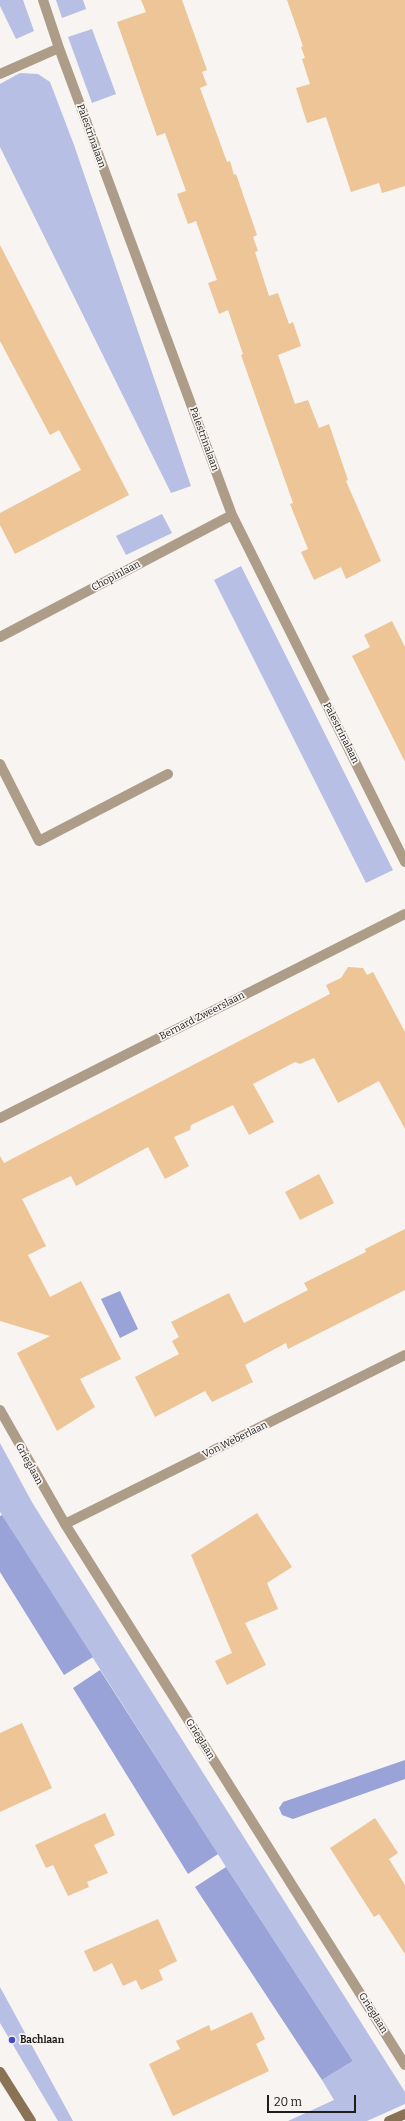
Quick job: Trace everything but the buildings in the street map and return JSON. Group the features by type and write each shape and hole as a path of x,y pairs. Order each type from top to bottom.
{"street":[{"name":"Palestrinalaan","path":"43,0 59,48 232,515 405,862"},
{"path":"0,74 59,48"},
{"name":"Chopinlaan","path":"0,637 232,515"},
{"path":"0,764 39,841 168,774"},
{"name":"Bernard Zweerslaan","path":"0,1118 405,914"},
{"name":"Von Weberlaan","path":"65,1524 405,1355"},
{"name":"Grieglaan","path":"0,1410 65,1524 405,2065"},
{"path":"0,2072 31,2121"},
{"path":"389,2121 405,2114"}],"shaded area":[{"path":"0,0 23,0 34,31 16,39 0,6"},
{"path":"56,0 83,0 86,9 62,18"},
{"path":"92,29 116,94 92,103 68,37"},
{"path":"20,73 38,74 50,82 74,145 191,486 171,493 0,147 0,84"},
{"path":"162,514 172,533 126,555 116,536"},
{"path":"241,566 393,870 366,883 214,580"},
{"path":"120,1291 138,1329 120,1338 101,1299"},
{"path":"0,1443 33,1504 405,2092 405,2104 367,2121 288,2121 334,2100 322,2080 353,2061 226,1867 0,1512"},
{"path":"2,1515 93,1657 64,1675 0,1572 0,1516"},
{"path":"100,1670 218,1854 188,1874 73,1688"},
{"path":"405,1760 405,1779 293,1819 282,1815 279,1808 283,1802"},
{"path":"226,1867 353,2061 322,2080 195,1887"},
{"path":"0,1987 73,2121 58,2121 0,2023"}],"place":[{"name":"Bachlaan","path":"12,2040"}]}
